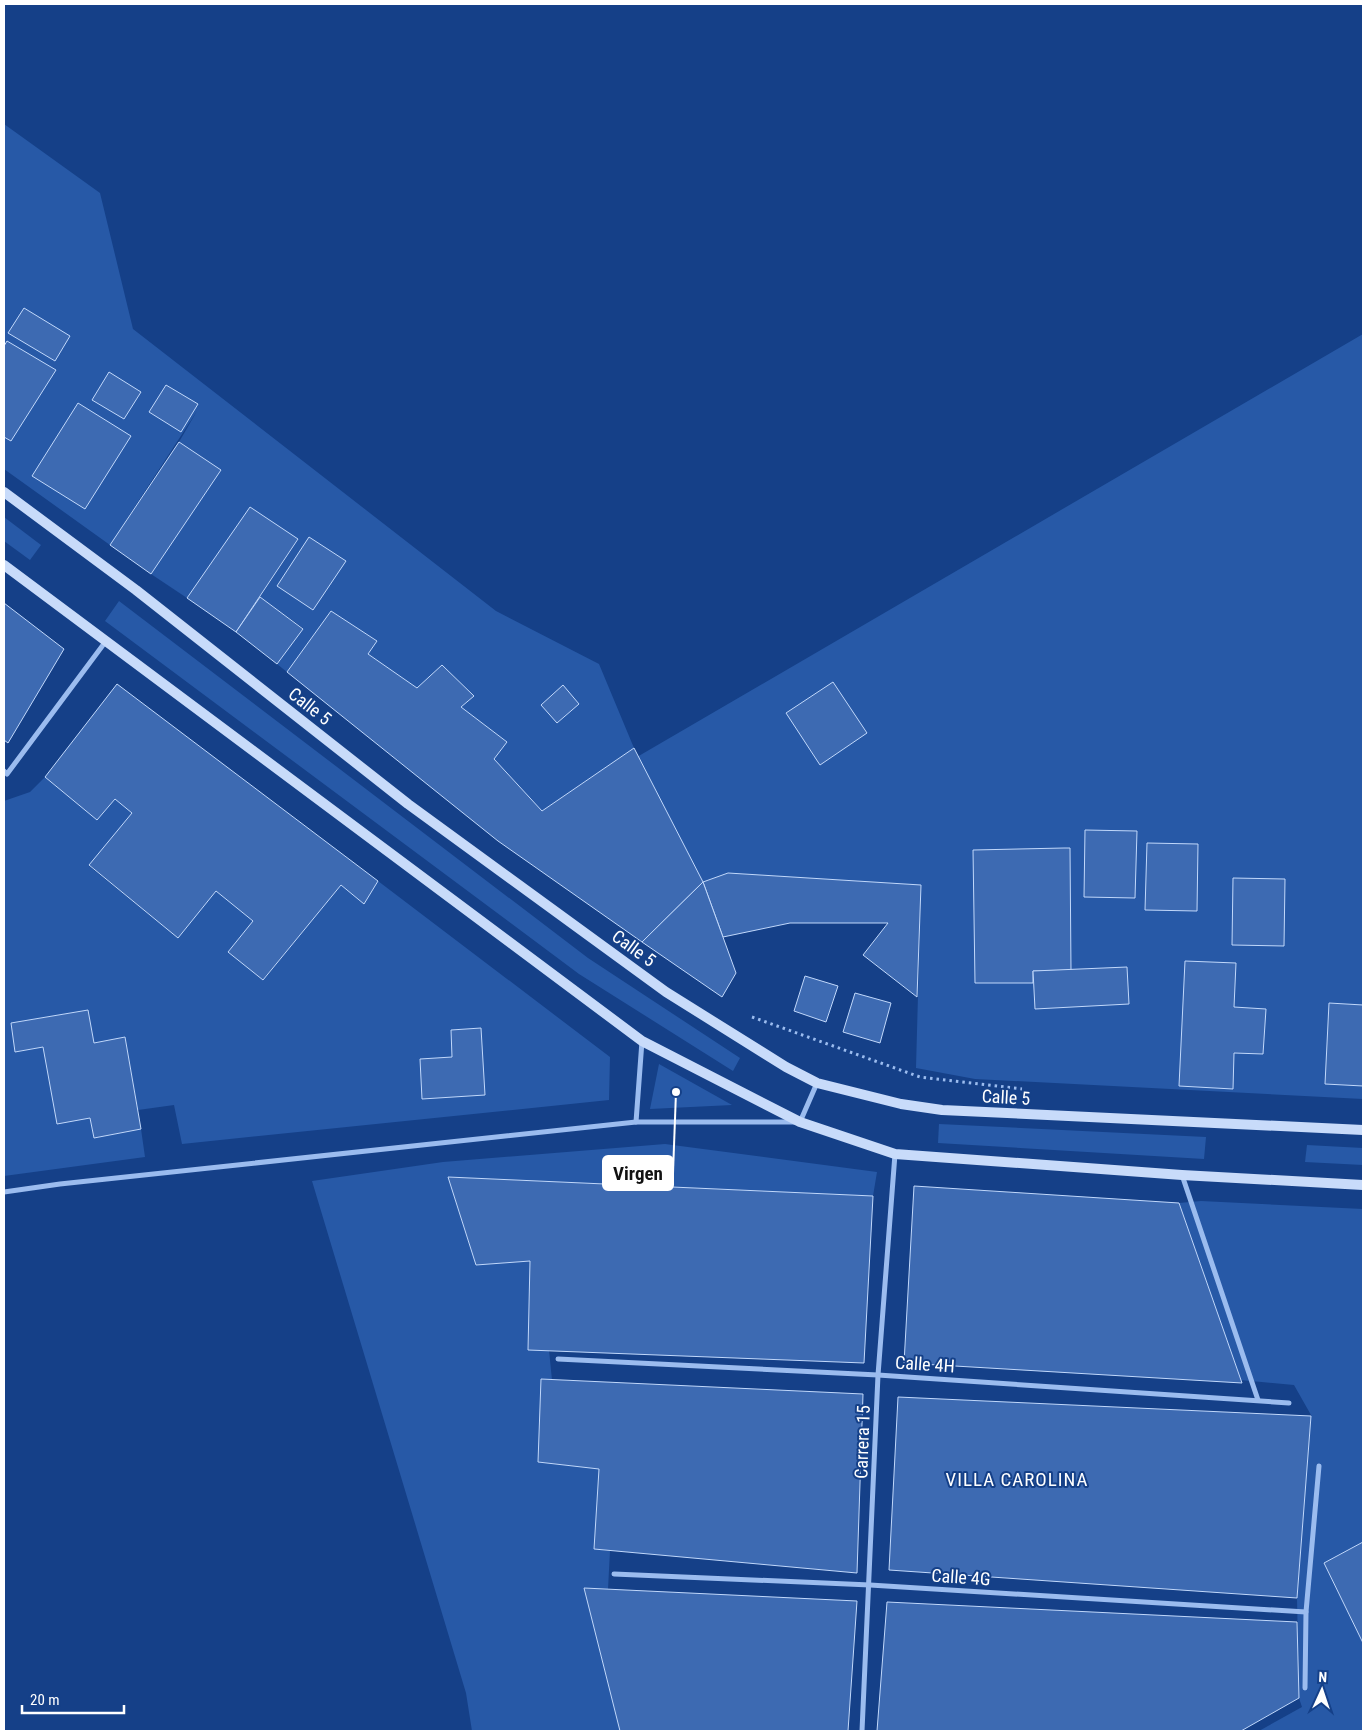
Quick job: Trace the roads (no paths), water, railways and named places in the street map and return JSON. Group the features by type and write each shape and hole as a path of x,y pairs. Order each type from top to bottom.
{"main road":[{"name":"Calle 5","path":"4,492 136,590 408,804 666,992 754,1047 817,1083 901,1104 942,1110 1363,1130"},
{"path":"4,566 642,1041 800,1122 895,1154 1182,1175 1363,1185"}],"street":[{"path":"4,771 7,774 106,641"},
{"path":"636,1122 642,1041"},
{"path":"4,1192 70,1183 636,1122 800,1122 817,1083"},
{"name":"Carrera 15","path":"862,1731 878,1375 895,1154"},
{"path":"1182,1175 1258,1400"},
{"name":"Calle 4H","path":"558,1359 878,1375 1289,1403"},
{"path":"1305,1688 1306,1612 1319,1466"},
{"name":"Calle 4G","path":"614,1574 870,1585 1306,1612"}],"place":[{"name":"Virgen","path":"676,1092"}],"district":[{"name":"VILLA CAROLINA","path":"1017,1479"}]}
